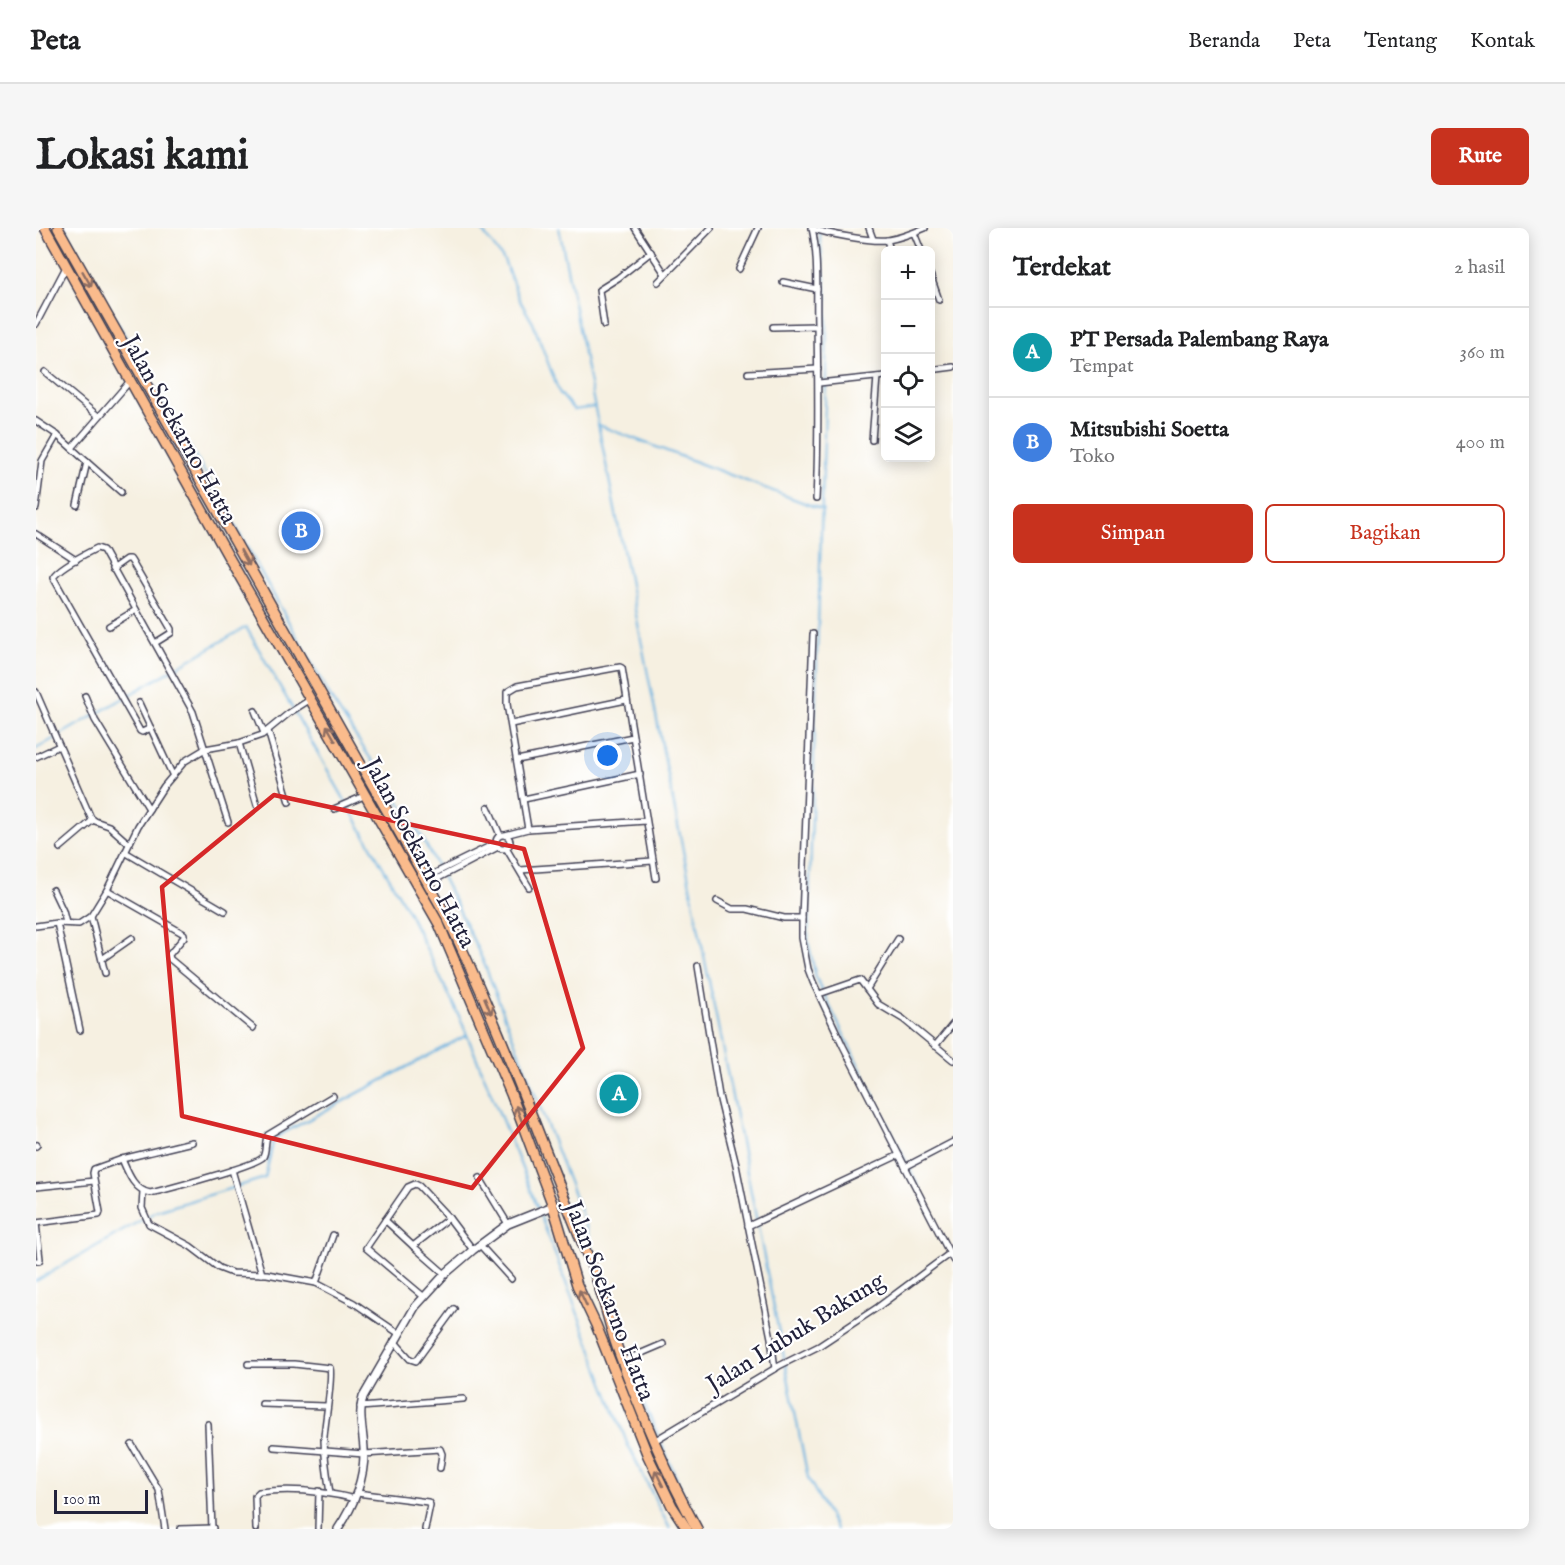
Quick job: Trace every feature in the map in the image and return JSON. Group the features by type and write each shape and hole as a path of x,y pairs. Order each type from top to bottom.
{"highway":[{"name":"Jalan Soekarno Hatta","path":"45,228 245,587 439,924 511,1094 549,1208 639,1436 672,1506 687,1529"},
{"name":"Jalan Soekarno Hatta","path":"58,228 320,694 430,878 512,1064 564,1201 593,1269 623,1361 658,1439 676,1492 697,1529"},
{"path":"465,982 475,977"}],"street":[{"path":"635,228 665,274"},
{"path":"658,282 711,228"},
{"path":"739,269 758,228"},
{"path":"869,228 873,239"},
{"path":"816,499 822,383 818,369 817,289 813,229 887,240 925,228"},
{"path":"914,233 919,246"},
{"path":"887,240 889,246"},
{"path":"604,325 599,289 618,278 651,252"},
{"path":"36,324 66,267"},
{"path":"783,282 817,289"},
{"path":"935,288 939,300"},
{"path":"773,327 817,326"},
{"path":"935,369 953,367"},
{"path":"748,373 818,369"},
{"path":"45,372 98,416"},
{"path":"822,383 881,376"},
{"path":"872,440 877,377"},
{"path":"72,448 130,381"},
{"path":"36,421 57,435 121,492"},
{"path":"36,508 42,461 57,435"},
{"path":"77,505 87,462"},
{"path":"36,534 76,560"},
{"path":"151,728 140,731 53,577 54,574 93,550 100,548 193,712 228,822"},
{"path":"112,569 126,559 130,559 171,629 171,633 155,643"},
{"path":"109,626 136,610"},
{"path":"813,634 802,918 802,938 808,969 843,1046 951,1252 953,1260"},
{"path":"528,829 506,697 510,689 620,666 656,878"},
{"path":"36,692 85,807 93,820 109,826 128,843"},
{"path":"85,696 93,717 149,809"},
{"path":"36,926 57,923 82,924 91,916 107,890 128,843 149,809 172,774 192,755 205,749 239,742 266,732 311,699"},
{"path":"511,724 626,700"},
{"path":"139,703 172,774"},
{"path":"255,711 266,732 289,802"},
{"path":"517,760 633,737"},
{"path":"36,757 57,741"},
{"path":"239,742 257,805"},
{"path":"524,799 640,774"},
{"path":"334,809 366,795"},
{"path":"488,807 502,835 510,842 506,848"},
{"path":"60,848 93,820"},
{"path":"502,835 528,829 646,820"},
{"path":"430,878 497,845 502,835"},
{"path":"497,845 506,848 529,887"},
{"path":"125,852 225,911"},
{"path":"520,870 653,861"},
{"path":"53,890 63,910 66,923"},
{"path":"107,890 184,934 169,955 170,959 253,1028"},
{"path":"717,901 732,909 747,909 784,918 802,918"},
{"path":"91,916 105,973"},
{"path":"57,923 80,1030"},
{"path":"102,959 132,938"},
{"path":"867,989 898,939"},
{"path":"698,966 719,1096 750,1225 777,1367"},
{"path":"820,994 860,980 878,1004 903,1019 953,1060"},
{"path":"935,1046 953,1024"},
{"path":"122,1159 129,1175 143,1191 154,1192 232,1170 261,1159 268,1135 333,1096"},
{"path":"36,1261 40,1259 40,1247 36,1223 99,1215 94,1169 122,1159 192,1142"},
{"path":"906,1166 953,1142"},
{"path":"750,1225 899,1155"},
{"path":"232,1170 262,1274"},
{"path":"480,1178 508,1224"},
{"path":"36,1187 94,1181"},
{"path":"423,1296 366,1250 366,1245 408,1187 415,1184 419,1185 477,1247 511,1279"},
{"path":"143,1191 141,1198 147,1221 190,1246 225,1271 262,1274 316,1283 354,1303 398,1333"},
{"path":"338,1529 356,1496 364,1454 360,1407 366,1389 377,1374 398,1333 423,1296 477,1247 508,1224 549,1208"},
{"path":"413,1246 449,1218"},
{"path":"385,1220 445,1274"},
{"path":"316,1283 333,1235"},
{"name":"Jalan Lubuk Bakung","path":"658,1439 777,1367 797,1358 878,1307 951,1252"},
{"path":"393,1341 410,1359 416,1361 454,1309"},
{"path":"623,1361 663,1344"},
{"path":"248,1364 329,1367 331,1375 326,1406 325,1451 330,1493"},
{"path":"360,1407 463,1399"},
{"path":"262,1404 326,1406"},
{"path":"180,1529 213,1528 208,1424"},
{"path":"132,1445 159,1490 165,1529"},
{"path":"274,1447 364,1454 440,1449 442,1454 440,1468"},
{"path":"256,1529 255,1496 257,1492 277,1490 319,1491 428,1502 430,1505 425,1529"},
{"path":"318,1529 319,1491"}],"highlighted area":[{"path":"274,795 524,849 583,1048 472,1188 182,1116 162,887"}],"waterway":[{"path":"65,228 80,258"},
{"path":"480,228 504,260 519,299 533,323 559,392 574,410 594,407"},
{"path":"559,228 808,1478 836,1529"},
{"path":"819,232 827,299 826,375 808,941 816,978 919,1188"},
{"path":"111,312 223,504 332,700 422,837 458,908 484,963 580,1210 632,1375"},
{"path":"598,425 823,510"},
{"path":"36,749 246,627 408,911 460,1018 528,1183 627,1443 670,1529"},
{"path":"36,1281 157,1211 265,1178 274,1138 467,1035"},
{"path":"635,1383 684,1496"},
{"path":"698,1522 703,1529"}],"place":[{"name":"Mitsubishi Soetta","path":"301,531"},
{"name":"PT Persada Palembang Raya","path":"619,1094"}]}
